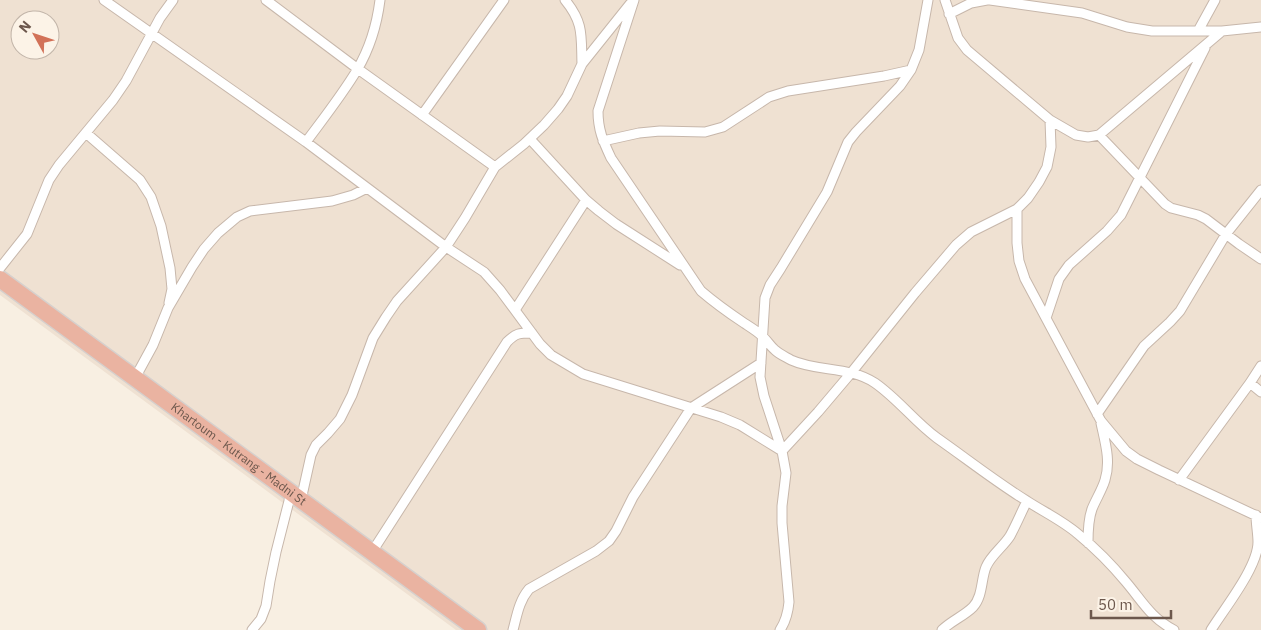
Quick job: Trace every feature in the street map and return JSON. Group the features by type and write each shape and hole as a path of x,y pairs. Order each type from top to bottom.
{"highway":[{"name":"Khartoum - Kutrang - Madni St","path":"0,279 478,630"}],"street":[{"path":"104,0 306,142 446,247 484,272 500,290 540,344 551,355 583,374 721,417 740,425 782,450"},
{"path":"0,268 27,234 49,180 59,165 113,100 126,81 150,34 173,0"},
{"path":"266,0 494,167"},
{"path":"306,142 358,69 375,29 380,0"},
{"path":"422,115 504,0"},
{"path":"565,0 579,21 582,64"},
{"path":"252,630 261,619 266,606 276,552 311,455 316,444 340,420 352,395 373,338 397,301 446,247 494,167 530,139 558,109 582,64 634,0"},
{"path":"634,0 598,112 598,126 610,158 701,291 763,336 776,351 792,360 806,365 851,373 872,382 892,396 921,426 1027,501 1067,526 1088,543 1114,567 1144,606 1164,625 1174,630"},
{"path":"780,630 788,614 789,602 782,523 786,473 782,450 764,396 760,377 765,298 770,285 782,268 826,192 848,142 900,86 911,70 920,50 928,0"},
{"path":"945,0 958,38 966,50 1050,120 1076,135 1088,137 1098,135 1222,31"},
{"path":"949,14 971,3 988,0 1082,13 1127,27 1152,31 1222,31 1260,28"},
{"path":"1198,31 1215,0"},
{"path":"1046,318 1059,279 1069,265 1107,231 1121,215 1207,44"},
{"path":"603,141 639,133 660,131 705,132 723,127 769,97 788,91 911,70"},
{"path":"782,450 851,373 956,244 971,232 1018,209 1034,190 1047,167 1051,147 1050,120"},
{"path":"86,133 128,168 140,180 151,197 161,226 170,268 172,289 168,308"},
{"path":"1098,135 1165,204 1171,208 1198,214 1206,218 1261,259"},
{"path":"530,139 598,212 684,267"},
{"path":"135,378 153,345 168,308 192,267 218,233 237,216 250,211 332,201 353,195 366,188"},
{"path":"1088,543 1088,525 1091,510 1105,480 1107,465 1108,452 1099,418 1144,346 1180,311 1226,234 1261,190"},
{"path":"515,310 586,200"},
{"path":"1018,209 1017,243 1019,261 1025,279 1099,418 1126,451 1137,459 1258,516 1258,544 1253,561 1247,574 1210,630"},
{"path":"372,552 507,342 519,333 532,333"},
{"path":"514,630 518,607 529,589 596,551 609,540 616,531 633,497 692,408 761,363"},
{"path":"1179,480 1261,366"},
{"path":"1250,383 1261,392"},
{"path":"942,630 974,606 978,599 986,567 991,558 1010,537 1027,501"}],"shaded area":[{"path":"0,0 1261,0 1261,630 456,630 0,295"}]}
